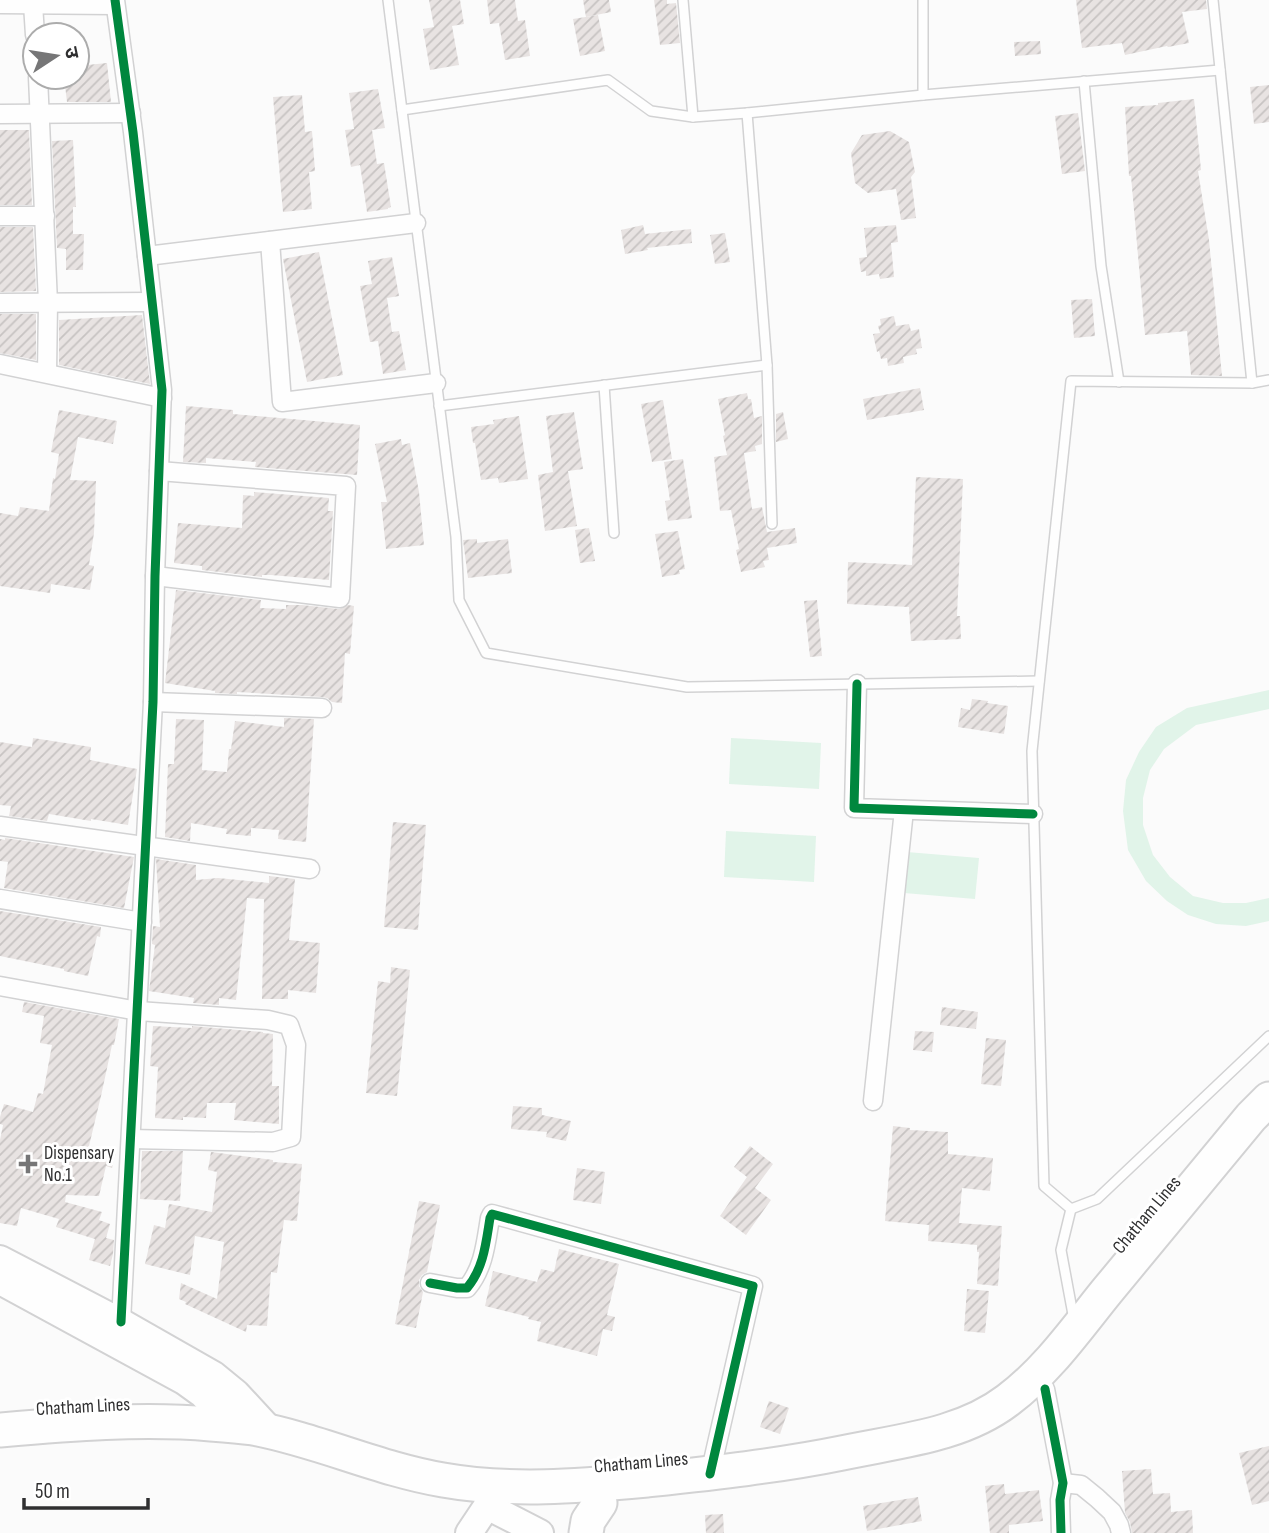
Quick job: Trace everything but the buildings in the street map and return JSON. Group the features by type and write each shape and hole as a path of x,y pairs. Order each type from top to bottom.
{"highway":[{"name":"Chatham Lines","path":"0,1446 77,1440 162,1438 226,1442 287,1453 422,1495 459,1502 529,1488 710,1474 809,1460 958,1427 987,1415 1010,1399 1054,1356 1251,1117 1269,1099"},
{"name":"Chatham Lines","path":"0,1430 102,1422 184,1422 249,1427 294,1437 489,1496 553,1507 707,1492 791,1480 959,1444 1009,1420 1076,1356 1269,1124"},
{"path":"586,1533 588,1521 600,1503"}],"main road":[{"path":"0,1259 121,1322 214,1375 236,1393 273,1433"},
{"path":"0,1281 184,1381 202,1394 233,1426"},
{"path":"469,1533 489,1496 540,1533"}],"street":[{"path":"0,4 115,3 131,113 162,398 153,702 121,1322"},
{"path":"33,5 34,21"},
{"path":"39,91 48,303 47,373"},
{"path":"0,114 131,113"},
{"path":"0,216 45,216"},
{"path":"147,256 416,223"},
{"path":"270,241 282,402 436,383"},
{"path":"0,303 152,302"},
{"path":"0,364 162,398"},
{"path":"155,576 340,598 346,486 159,471"},
{"path":"857,684 854,808 1034,814"},
{"path":"153,702 322,708"},
{"path":"873,1101 904,810"},
{"path":"0,826 310,869"},
{"path":"0,899 142,922"},
{"path":"0,986 138,1011 268,1020 289,1025 296,1045 291,1138 273,1142 131,1139"},
{"path":"430,1283 457,1288 467,1287 473,1281 481,1265 492,1214 753,1286 710,1474"},
{"path":"1045,1388 1063,1483 1059,1500 1061,1533"},
{"path":"1063,1483 1081,1485 1097,1498 1112,1512 1121,1533"}],"lane":[{"path":"388,0 456,537 459,600 486,653 687,687 1039,681"},
{"path":"683,0 692,117"},
{"path":"923,0 923,95"},
{"path":"1213,0 1252,383"},
{"path":"402,110 608,80 650,111 692,117 1220,69"},
{"path":"1084,81 1101,266 1119,382"},
{"path":"747,113 767,365 772,524"},
{"path":"439,406 767,365"},
{"path":"1071,1209 1044,1186 1031,751 1070,381 1252,383 1269,380"},
{"path":"604,385 614,533"},
{"path":"1071,1209 1097,1199 1269,1036"},
{"path":"1071,1209 1061,1250 1076,1329"}],"green space":[{"path":"1269,690 1269,709 1196,725 1164,749 1150,770 1143,798 1143,825 1153,855 1170,877 1193,896 1223,903 1246,903 1269,898 1269,921 1246,926 1216,924 1188,915 1167,901 1146,881 1128,850 1123,811 1126,780 1139,752 1156,727 1187,708"},
{"path":"731,738 821,743 819,789 729,784"},
{"path":"726,831 816,836 814,882 724,877"},
{"path":"907,852 979,858 975,899 904,893"}],"cycle path":[{"path":"115,0 162,390 153,702 121,1322"},
{"path":"857,684 854,808 1033,814"},
{"path":"430,1283 467,1288 481,1263 492,1214 753,1286 710,1474"},
{"path":"1045,1389 1063,1483 1060,1500 1061,1533"}],"place":[{"name":"Dispensary No.1","path":"28,1164"}]}
